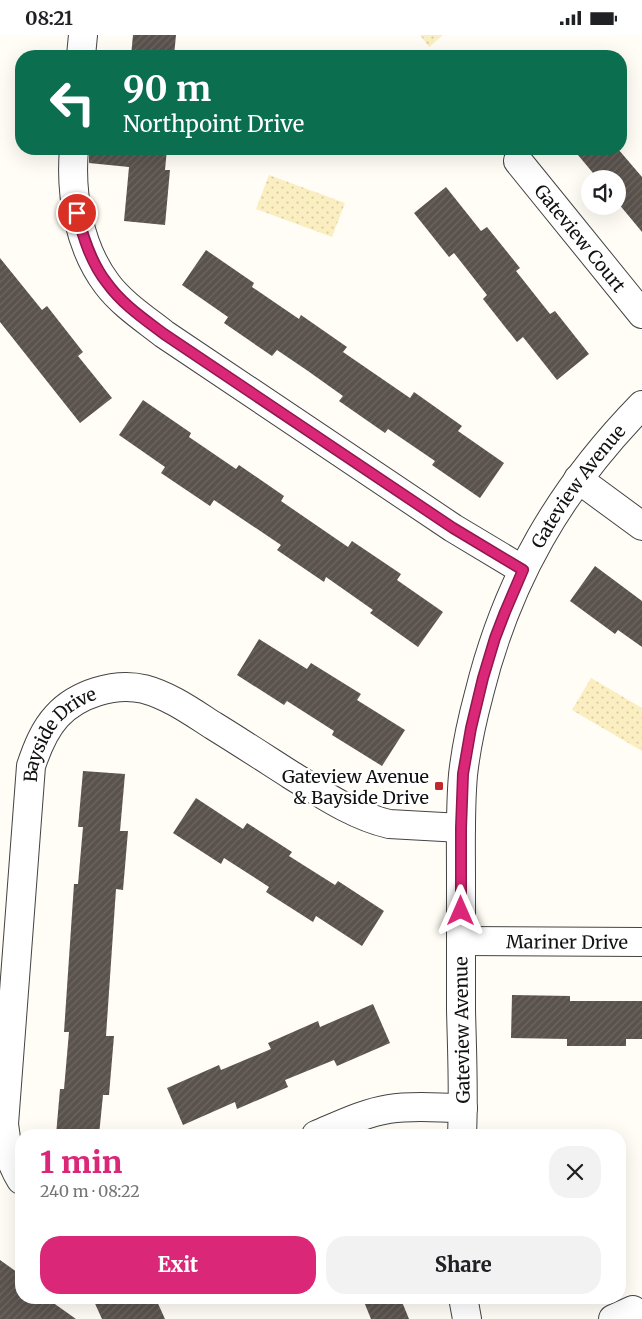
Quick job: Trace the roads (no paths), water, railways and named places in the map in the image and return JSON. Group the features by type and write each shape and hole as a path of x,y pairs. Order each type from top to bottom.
{"street":[{"path":"81,50 82,35"},
{"path":"74,155 73,182 82,233 92,258 107,284 120,298 164,334 453,528 523,570"},
{"name":"Gateview Court","path":"518,161 642,314"},
{"name":"Gateview Avenue","path":"462,1129 461,828 463,774 474,714 486,666 505,612 523,570 548,523 578,479 607,443 642,405"},
{"path":"578,479 642,526"},
{"name":"Bayside Drive","path":"15,1169 5,1143 4,1124 31,766 46,730 57,716 74,701 110,688 126,687 158,694 184,707 322,795 366,816 390,824 461,828"},
{"name":"Mariner Drive","path":"461,941 642,941"},
{"path":"330,1129 351,1120 388,1109 410,1107 463,1108"},
{"path":"464,1304 467,1319"}],"place":[{"name":"Gateview Avenue & Bayside Drive","path":"439,786"}]}
